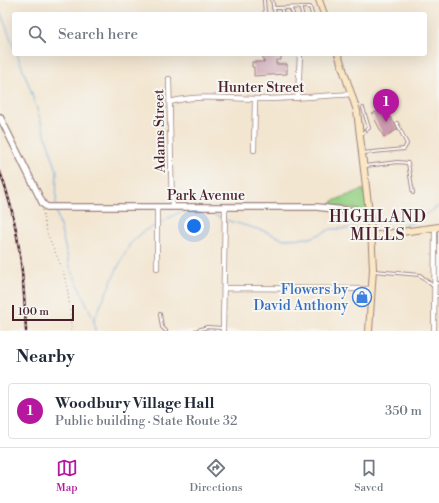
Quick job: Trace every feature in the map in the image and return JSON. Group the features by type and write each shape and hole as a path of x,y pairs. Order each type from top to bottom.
{"main road":[{"path":"319,0 323,12"},
{"path":"339,56 352,94 360,134 364,166 371,236 372,271 369,331"},
{"path":"371,236 437,227"}],"street":[{"path":"298,98 300,56"},
{"name":"Adams Street","path":"169,79 169,131 172,206"},
{"name":"Hunter Street","path":"170,102 184,99 204,98 298,98 352,94"},
{"path":"254,99 254,150"},
{"path":"0,117 43,204"},
{"name":"Park Avenue","path":"43,204 59,208 172,206 317,208 369,213"},
{"path":"157,207 157,268"},
{"path":"223,329 225,288 225,207"},
{"path":"434,331 437,296 437,227"},
{"path":"225,288 371,289"}],"lane":[{"path":"264,0 265,12"},
{"path":"272,0 274,12"},
{"path":"290,7 291,12"},
{"path":"300,7 301,12"},
{"path":"273,8 310,7 311,12"},
{"path":"281,8 282,12"},
{"path":"360,134 369,128 363,108"},
{"path":"362,153 404,149 407,144 407,140 397,123"},
{"path":"364,166 398,162 408,163 413,192"},
{"path":"372,271 420,275 436,285"},
{"path":"160,314 162,327 166,331"},
{"path":"196,331 207,328 223,329"}],"path":[{"path":"43,204 43,214 48,235 62,268 71,318 71,331"}],"green space":[{"path":"364,189 368,211 332,206 333,201"}],"building":[{"path":"263,56 281,56 281,60 276,60 276,64 287,64 287,74 254,76 254,67 252,67 252,62 265,62 263,61"},
{"path":"384,108 398,129 384,137 372,114"}],"waterway":[{"path":"1,14 12,42"},
{"path":"18,56 30,88 57,171 56,205"},
{"path":"378,231 412,223 439,206"},
{"path":"56,210 70,267 94,320 95,331"},
{"path":"158,224 180,212 206,212 223,218"},
{"path":"226,220 264,231 283,239 311,238 331,229 368,228"},
{"path":"94,320 130,244 145,230 156,226"}],"railway":[{"path":"0,172 12,210 16,230 24,291 26,331"}],"place":[{"name":"Woodbury Village Hall","path":"386,122"},
{"name":"Flowers by David Anthony","path":"362,297"}],"district":[{"name":"HIGHLAND MILLS","path":"378,225"}]}
